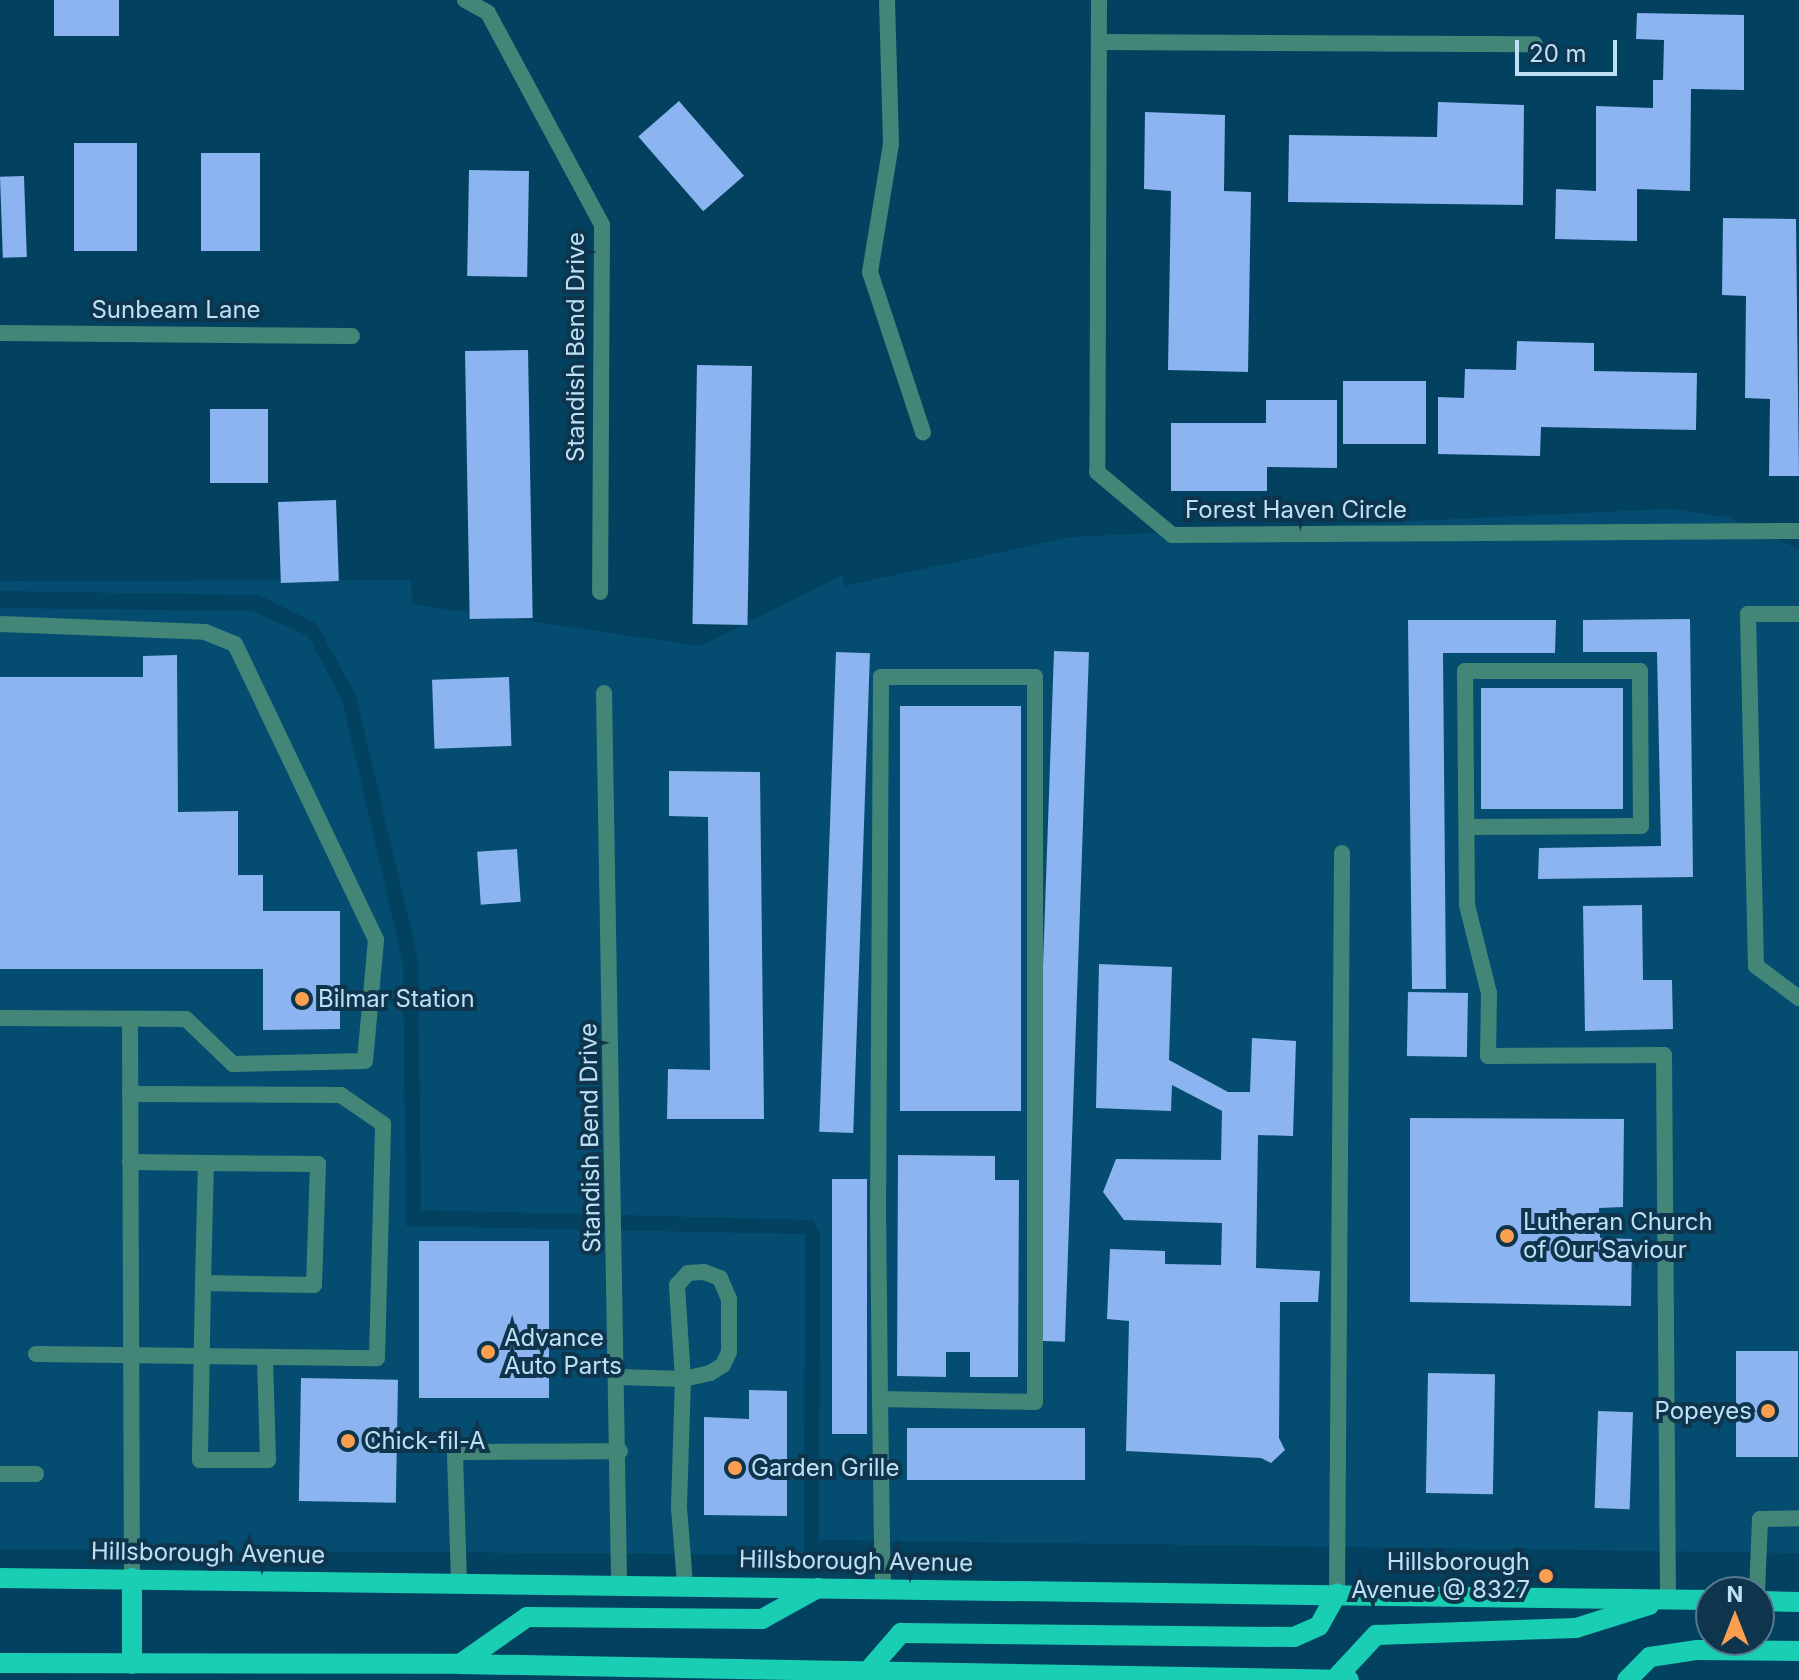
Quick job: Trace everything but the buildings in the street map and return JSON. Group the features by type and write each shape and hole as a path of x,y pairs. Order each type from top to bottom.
{"main road":[{"name":"Hillsborough Avenue","path":"0,1578 619,1583 1695,1600"},
{"path":"132,1578 132,1664"},
{"path":"460,1672 527,1617 762,1619 822,1586"},
{"path":"867,1676 901,1633 1294,1637 1319,1626 1337,1594"},
{"path":"1334,1680 1376,1635 1576,1628 1668,1599"},
{"path":"1775,1601 1799,1602"},
{"path":"1627,1680 1650,1657 1697,1650 1799,1651"},
{"path":"0,1663 41,1672 132,1664 460,1672 1349,1680"}],"street":[{"name":"Standish Bend Drive","path":"465,0 488,13 602,225 600,592"},
{"path":"887,0 891,144 870,272 923,432"},
{"name":"Forest Haven Circle","path":"1099,0 1097,472 1172,535 1799,531"},
{"path":"1099,42 1535,44"},
{"name":"Sunbeam Lane","path":"0,333 352,336"},
{"path":"1799,614 1748,614 1756,966 1799,998"},
{"path":"0,624 205,632 235,644 376,940 365,1061 233,1064 186,1019 0,1018"},
{"path":"1467,827 1641,826 1640,671 1465,671 1467,905 1489,993 1488,1056 1664,1055 1668,1599"},
{"path":"880,1399 1035,1402 1035,677 881,677 880,1399 883,1587"},
{"name":"Standish Bend Drive","path":"604,693 619,1377 619,1583"},
{"path":"1337,1594 1342,853"},
{"path":"130,1019 132,1578"},
{"path":"36,1354 377,1358 383,1124 341,1095 130,1094"},
{"path":"130,1162 318,1164 314,1285 203,1283"},
{"path":"206,1163 200,1460 268,1460 265,1357"},
{"path":"619,1377 683,1379 710,1373 723,1365 729,1352 729,1299 720,1278 704,1272 688,1273 677,1285 683,1379 679,1508 685,1584"},
{"path":"459,1582 455,1452 620,1451"},
{"path":"0,1474 36,1474"},
{"path":"1758,1576 1760,1519 1799,1518"}],"shaded area":[{"path":"1668,509 1727,517 1799,549 1799,1553 819,1540 820,1234 814,1220 421,1210 418,959 356,696 317,624 258,595 0,591 0,581 411,580 412,604 700,646 843,575 844,586 1071,537"},
{"path":"0,608 252,611 308,636 342,700 403,963 406,1226 805,1234 804,1555 0,1549"}],"place":[{"name":"Bilmar Station","path":"302,999"},
{"name":"Lutheran Church of Our Saviour","path":"1507,1236"},
{"name":"Advance Auto Parts","path":"488,1352"},
{"name":"Popeyes","path":"1768,1411"},
{"name":"Chick-fil-A","path":"348,1441"},
{"name":"Garden Grille","path":"735,1468"},
{"name":"Hillsborough Avenue @ 8327","path":"1546,1576"}]}
